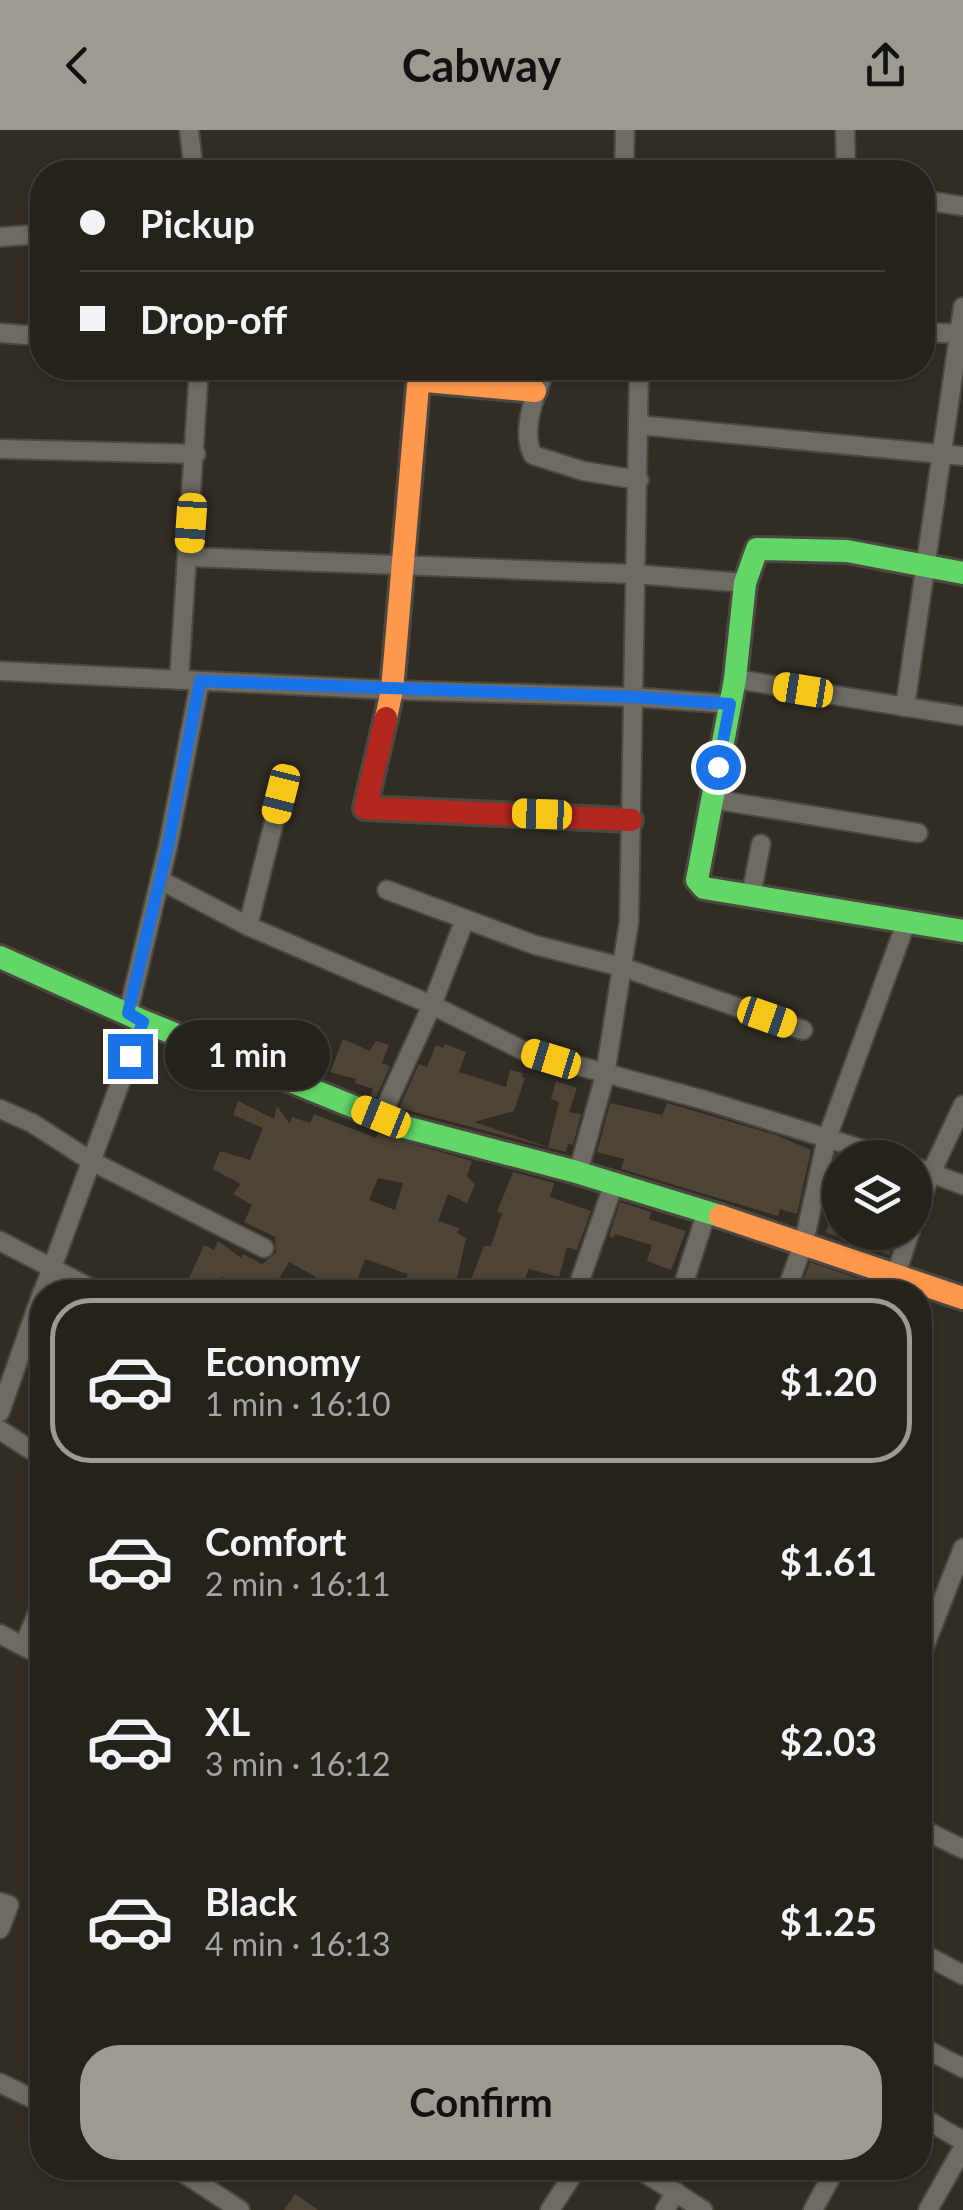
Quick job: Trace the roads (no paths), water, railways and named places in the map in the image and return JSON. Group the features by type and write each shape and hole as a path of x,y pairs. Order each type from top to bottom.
{"street":[{"path":"190,130 193,160"},
{"path":"624,160 625,130"},
{"path":"845,130 846,160"},
{"path":"935,202 963,206"},
{"path":"0,237 30,235"},
{"path":"905,707 962,334 963,306"},
{"path":"0,333 30,334"},
{"path":"935,333 962,334"},
{"path":"179,680 199,380"},
{"path":"540,380 535,390 529,439 533,455 583,471 639,480"},
{"path":"578,1173 605,1075 630,922 640,380"},
{"path":"535,390 420,382 392,690 365,808 631,820"},
{"path":"638,426 963,456"},
{"path":"0,450 196,454"},
{"path":"963,573 847,550 757,549 745,582 736,680 697,880 699,886 750,896 963,931"},
{"path":"189,557 634,574 745,582"},
{"path":"0,672 730,704"},
{"path":"736,680 963,716"},
{"path":"47,1280 91,1161 135,1017 200,681"},
{"path":"248,926 281,794"},
{"path":"712,799 918,833"},
{"path":"750,896 761,844"},
{"path":"160,880 248,926 432,1005 524,1051 834,1140"},
{"path":"387,890 535,945 622,967 803,1030"},
{"path":"381,1117 432,1005 465,919"},
{"path":"790,1280 804,1242 828,1138 906,923"},
{"path":"0,957 401,1126 708,1211 804,1242 885,1280"},
{"path":"932,1156 963,1105"},
{"path":"0,1109 32,1123 91,1161 264,1248"},
{"path":"932,1174 963,1185"},
{"path":"580,1280 614,1183"},
{"path":"685,1280 708,1211"},
{"path":"0,1241 74,1280"},
{"path":"894,1280 904,1250"},
{"path":"932,1292 963,1298"},
{"path":"0,1412 30,1329"},
{"path":"0,1430 30,1449"},
{"path":"932,1627 963,1548"},
{"path":"24,1646 30,1631"},
{"path":"0,1634 30,1649"},
{"path":"932,1834 963,1849"},
{"path":"0,1902 8,1905 0,1929"},
{"path":"932,1959 963,1976"},
{"path":"932,2052 963,2068"},
{"path":"0,2083 30,2097"},
{"path":"928,2210 963,2144 932,2124"},
{"path":"194,2180 240,2210"},
{"path":"550,2210 569,2180"},
{"path":"656,2180 703,2210"},
{"path":"814,2210 830,2180"},
{"path":"665,2210 676,2192"}]}
